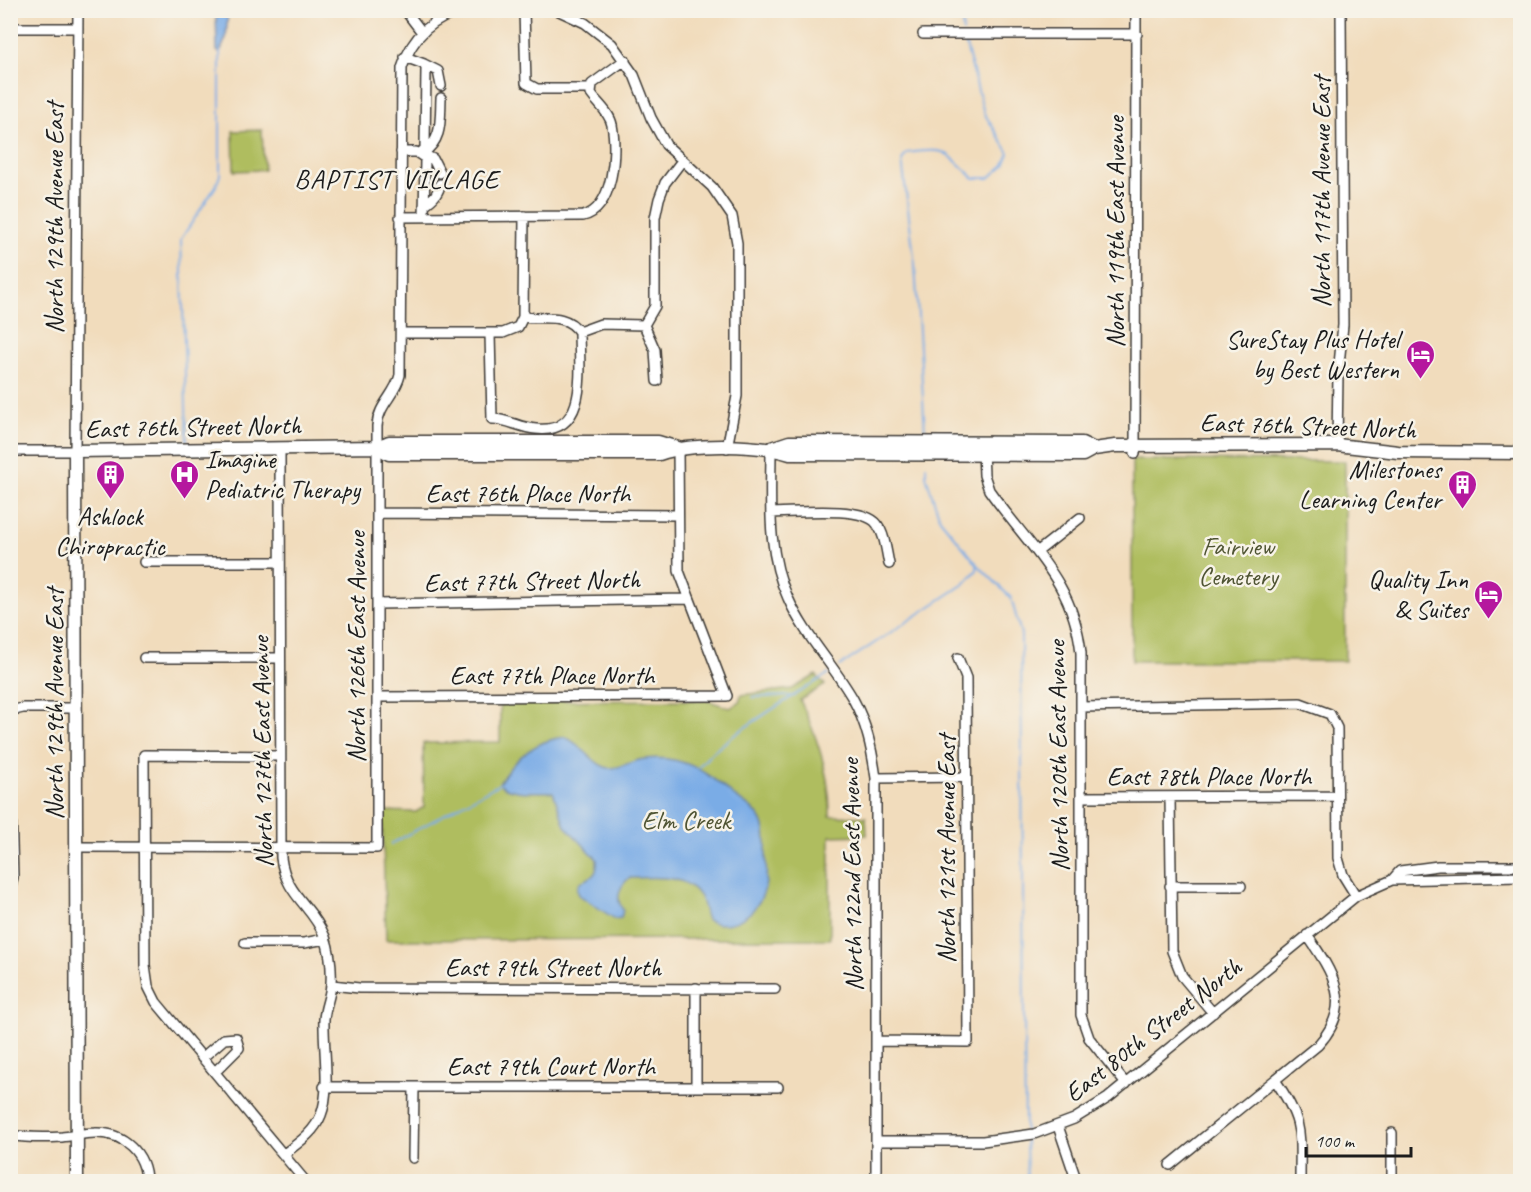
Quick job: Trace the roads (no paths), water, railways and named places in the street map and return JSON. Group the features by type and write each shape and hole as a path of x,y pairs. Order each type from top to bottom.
{"main road":[{"name":"East 76th Street North","path":"75,451 170,452 377,447 389,442 658,442 678,448 771,448 790,454 983,449 1082,443 1094,449 1135,450 1337,445 1398,452 1521,453"},
{"name":"North 129th Avenue East","path":"75,451 77,1182"}],"street":[{"name":"North 129th Avenue East","path":"75,451 78,10"},
{"path":"405,10 422,31"},
{"path":"377,447 377,418 398,383 400,375 401,81 405,57 422,31 449,14 466,10"},
{"path":"524,10 526,83 537,89 591,89"},
{"path":"557,10 585,23 612,44 625,60 640,89 657,133 681,162 722,198 732,216 736,234 737,396 727,448"},
{"name":"North 119th East Avenue","path":"1135,450 1136,10"},
{"name":"North 117th Avenue East","path":"1337,445 1338,374 1343,325 1341,10"},
{"path":"10,28 78,28"},
{"path":"923,34 1137,34"},
{"path":"405,57 438,71 441,86"},
{"path":"400,217 586,216 608,191 612,182 612,125 591,94 592,84 625,60"},
{"path":"421,153 425,148 424,64"},
{"path":"421,153 432,148 440,135 441,98"},
{"path":"401,152 421,153 433,159 440,179 440,190 424,205"},
{"path":"421,153 425,158 424,217"},
{"path":"644,325 655,306 655,218 659,199 665,183 681,162"},
{"path":"401,333 490,334 510,332 518,327 523,316 524,216"},
{"path":"490,334 492,419 507,419 525,428 560,427 571,417 578,398 579,332 573,322 566,319 523,316"},
{"path":"579,332 601,324 644,325"},
{"path":"644,325 655,350 657,381"},
{"name":"North 126th East Avenue","path":"280,847 377,848 377,447"},
{"name":"North 127th East Avenue","path":"280,448 280,847 286,881 313,915 325,939 332,985 324,1016 324,1106 317,1124 284,1154"},
{"path":"678,448 679,571 688,599"},
{"name":"North 122nd East Avenue","path":"771,448 772,545 781,581 798,616 858,710 870,739 876,778 876,1182"},
{"name":"North 120th East Avenue","path":"983,449 984,475 989,490 1063,588 1077,625 1081,653 1081,1015 1089,1038 1126,1083"},
{"name":"East 76th Street North","path":"10,451 75,451"},
{"path":"771,513 852,512 871,518 883,534 889,564"},
{"name":"East 76th Place North","path":"377,513 678,515"},
{"path":"1037,552 1080,518"},
{"path":"144,562 280,562"},
{"name":"East 77th Street North","path":"376,604 688,599"},
{"name":"East 77th Place North","path":"377,697 727,696 688,599"},
{"path":"144,658 280,658"},
{"name":"North 121st Avenue East","path":"876,1041 968,1041 966,678 958,658"},
{"path":"1081,707 1300,703 1330,714 1337,728 1338,858 1343,875 1356,896"},
{"path":"10,711 23,708 76,708"},
{"path":"280,756 144,755 146,977 152,995 164,1012 306,1182"},
{"path":"10,775 10,891"},
{"path":"876,778 966,777"},
{"name":"East 78th Place North","path":"1081,797 1337,796"},
{"path":"1170,797 1170,939 1174,960 1182,976 1213,1013"},
{"path":"76,847 280,847"},
{"name":"East 80th Street North","path":"1392,880 1400,871 1418,867 1521,866"},
{"name":"East 80th Street North","path":"876,1141 983,1141 1034,1134 1058,1126 1090,1110 1126,1083 1356,896 1392,880 1521,877"},
{"path":"1170,886 1241,886"},
{"path":"1170,1165 1318,1045 1329,1033 1336,1017 1337,990 1332,974 1307,935"},
{"path":"245,943 304,944 325,939"},
{"name":"East 79th Street North","path":"332,985 358,988 775,989"},
{"path":"696,988 696,1087"},
{"path":"202,1058 224,1039 236,1038 239,1048 215,1072"},
{"path":"1275,1080 1293,1106 1299,1122 1300,1182"},
{"name":"East 79th Court North","path":"324,1087 778,1087"},
{"path":"413,1158 414,1087"},
{"path":"1058,1126 1077,1182"},
{"path":"10,1135 103,1133 121,1138 140,1156 146,1170 146,1182"},
{"path":"1392,1133 1392,1182"}],"water":[{"path":"216,11 228,11 226,38 220,52 217,51"},
{"path":"565,737 577,744 598,763 609,768 644,759 658,758 693,766 752,809 761,819 766,839 766,882 764,892 753,910 737,921 727,924 707,920 700,897 694,889 678,880 658,877 629,878 622,886 618,897 623,910 621,918 615,919 579,895 577,889 580,882 594,875 597,869 597,859 565,826 553,792 517,791 499,783 527,752 545,742"}],"waterway":[{"path":"961,10 963,32"},
{"path":"925,433 915,265 902,160 907,153 939,151 951,157 974,178 989,178 1004,165 1009,153 984,113 964,38"},
{"path":"187,441 181,239 216,186 220,175 220,50"},
{"path":"926,466 926,476 940,519 977,564 1011,598 1021,634 1025,1134"},
{"path":"840,666 964,584 977,570 977,564"},
{"path":"698,768 724,743 828,674"},
{"path":"753,697 795,696"},
{"path":"391,844 501,783"},
{"path":"1026,1139 1027,1182"}],"place":[{"name":"SureStay Plus Hotel by Best Western","path":"1420,380"},
{"name":"Ashlock Chiropractic","path":"110,500"},
{"name":"Imagine Pediatric Therapy","path":"184,500"},
{"name":"Milestones Learning Center","path":"1462,510"},
{"name":"Quality Inn & Suites","path":"1489,620"}],"district":[{"name":"BAPTIST VILLAGE","path":"397,179"}],"park label":[{"name":"Fairview Cemetery","path":"1238,561"},
{"name":"Elm Creek","path":"686,820"}]}
